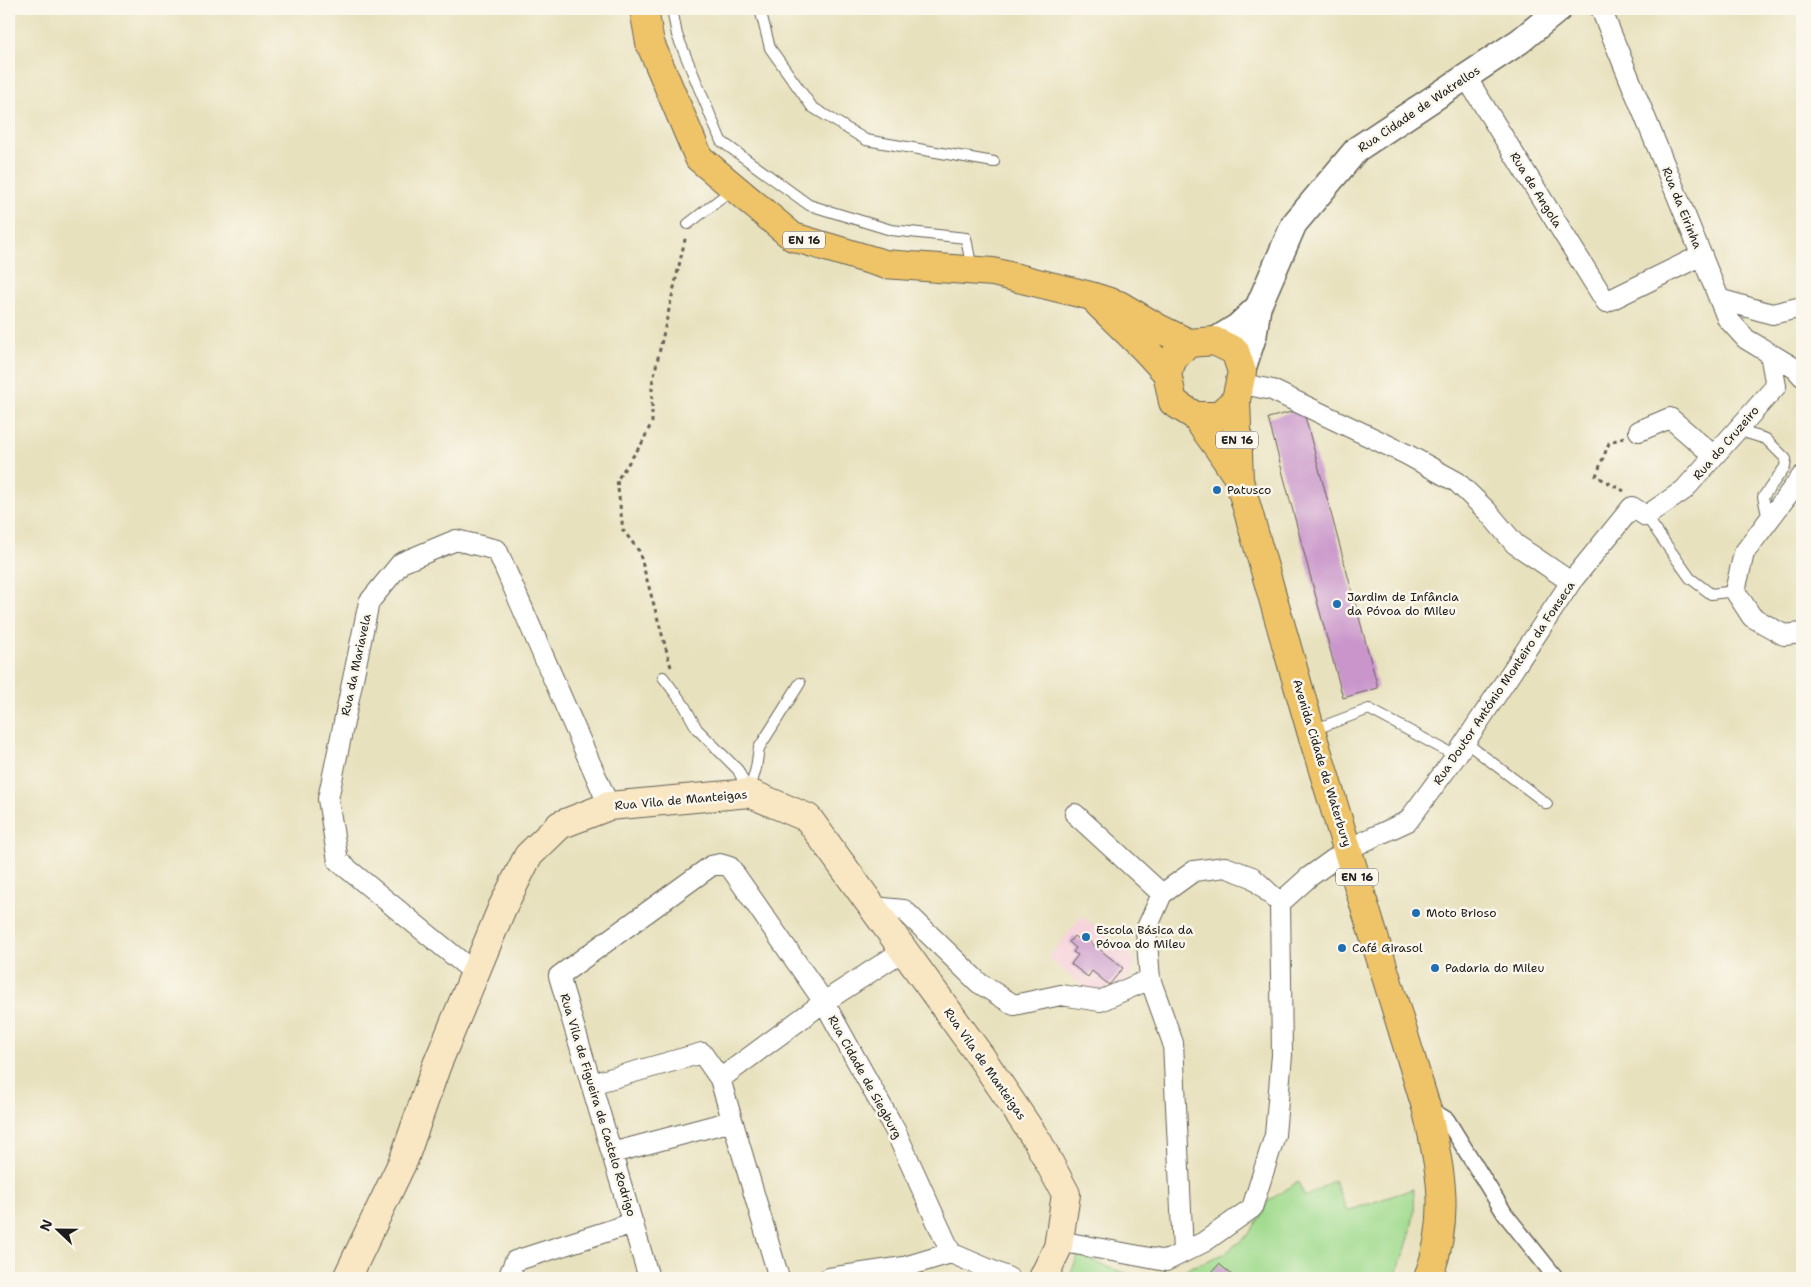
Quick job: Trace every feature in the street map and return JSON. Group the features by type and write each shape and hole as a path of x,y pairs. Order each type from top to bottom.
{"main road":[{"name":"EN 16","path":"644,9 650,43 698,158 793,237 884,264 993,272 1091,296 1119,304 1158,328 1235,351 1239,385 1240,480"},
{"path":"1091,296 1166,372 1174,357 1201,342"},
{"name":"EN 16","path":"1166,372 1172,402 1195,416 1240,480"},
{"name":"EN 16","path":"1195,416 1218,416 1239,385"},
{"name":"Avenida Cidade de Waterbury","path":"1240,480 1311,731 1426,1107 1438,1155 1442,1195 1441,1227 1437,1250 1428,1278"},
{"name":"Rua Vila de Manteigas","path":"347,1278 404,1159 436,1067 502,908 528,856 560,825 608,806 749,793 808,818 981,1057 1038,1142 1066,1194 1058,1247 1044,1278"}],"street":[{"name":"Rua Cidade de Watrellos","path":"1239,385 1254,335 1258,307 1294,224 1356,149 1520,41 1559,9"},
{"name":"Rua da Eirinha","path":"1601,9 1727,318 1746,339 1796,369 1802,376"},
{"name":"Rua de Angola","path":"1466,77 1606,302 1702,256"},
{"path":"1720,299 1772,314 1802,306"},
{"name":"Rua Cidade de Watrellos","path":"1201,342 1238,326 1258,307"},
{"name":"Rua do Cruzeiro","path":"1639,512 1684,490 1776,386 1770,354"},
{"path":"1239,385 1272,390 1406,454 1457,482 1487,511 1515,544 1571,582"},
{"path":"1638,432 1670,418 1714,456"},
{"path":"1802,476 1744,553 1735,591 1752,617 1784,635 1802,633"},
{"name":"Rua Doutor António Monteiro da Fonseca","path":"1280,903 1309,877 1348,848 1408,821 1460,749 1571,582 1639,512"},
{"name":"Rua da Mariavela","path":"475,973 338,861 328,799 369,602 402,563 456,540 497,550 608,806"},
{"path":"1075,814 1162,894"},
{"name":"Rua Cidade de Siegburg","path":"720,864 730,867 824,1002 895,1130 952,1253"},
{"name":"Rua Vila de Figueira de Castelo Rodrigo","path":"649,1278 559,976 711,866 720,864"},
{"path":"1059,1241 1166,1260 1183,1252 1204,1242 1252,1208 1275,1135 1282,1055 1280,903 1252,877 1224,867 1194,870 1162,894 1146,930 1150,979 1173,1043 1183,1252"},
{"path":"873,907 904,910 979,983 1014,1005 1061,995 1100,1001 1150,979"},
{"path":"720,1079 824,1002 904,950"},
{"path":"591,1084 702,1053 720,1079 779,1278"},
{"path":"1426,1107 1447,1120 1505,1214 1556,1278"},
{"path":"612,1153 732,1121"},
{"path":"508,1278 515,1261 633,1224"},
{"path":"830,1278 904,1267 952,1253 1009,1278"}],"lane":[{"path":"672,9 677,35 721,141 809,205 891,230 966,238 972,270"},
{"path":"760,9 770,48 812,107 866,140 994,162"},
{"path":"688,224 734,188"},
{"path":"1737,430 1766,438 1786,459 1785,467 1763,497 1768,520"},
{"path":"1639,512 1690,578 1711,594 1735,591"},
{"path":"668,676 697,729 738,770 749,793"},
{"path":"749,793 759,748 800,683"},
{"path":"1311,731 1370,708 1460,749 1547,804"}],"path":[{"path":"668,676 639,550 623,530 617,480 642,443 652,422 652,384 688,224"},
{"path":"1638,432 1609,443 1596,476 1626,492 1639,512"}],"shaded area":[{"name":"Escola Básica da Póvoa do Mileu","path":"1082,916 1134,958 1132,971 1125,982 1101,991 1092,991 1084,987 1048,958"}],"green space":[{"path":"1334,1180 1347,1211 1413,1189 1413,1222 1394,1278 1163,1278 1224,1254 1248,1235 1261,1216 1268,1201 1298,1182 1305,1197"},
{"path":"1078,1257 1086,1257 1107,1267 1135,1276 1163,1278 1068,1278"}],"building":[{"path":"1303,409 1378,688 1343,698 1268,418"},
{"path":"1074,936 1080,941 1084,937 1123,968 1109,985 1092,971 1088,977 1071,964 1078,955 1073,952 1076,948 1069,942"},
{"path":"1219,1264 1236,1278 1207,1278"}],"place":[{"name":"Patusco","path":"1217,490"},
{"name":"Jardim de Infância da Póvoa do Mileu","path":"1337,604"},
{"name":"Moto Brioso","path":"1416,913"},
{"name":"Escola Básica da Póvoa do Mileu","path":"1086,937"},
{"name":"Café Girasol","path":"1342,948"},
{"name":"Padaria do Mileu","path":"1435,968"}]}
